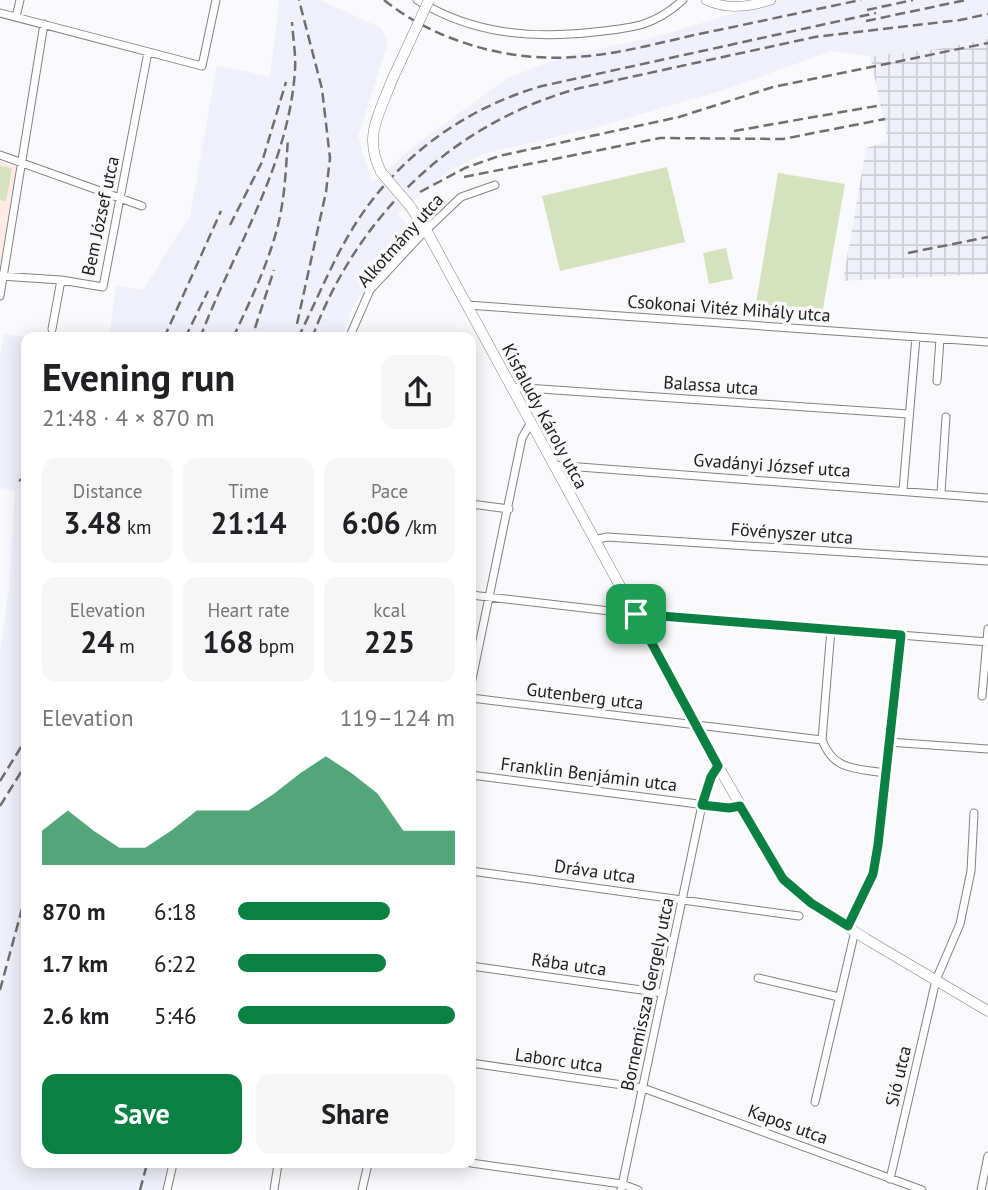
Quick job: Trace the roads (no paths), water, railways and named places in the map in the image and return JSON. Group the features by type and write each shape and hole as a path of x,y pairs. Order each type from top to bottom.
{"main road":[{"name":"Kisfaludy Károly utca","path":"423,1 374,127 373,155 381,173 410,206 426,230 740,806 783,879 811,903 988,1011"}],"street":[{"path":"16,17 20,0"},
{"path":"0,12 202,66 216,0"},
{"path":"423,1 453,19 477,27 511,33 548,35 643,26 661,18 683,0"},
{"path":"706,0 723,6 738,7 771,0"},
{"path":"0,296 44,24"},
{"name":"Bem József utca","path":"2,276 61,280 103,287 148,52"},
{"path":"0,155 142,206"},
{"name":"Alkotmány utca","path":"352,332 370,290 426,230 461,197 495,185"},
{"path":"52,329 61,280"},
{"name":"Csokonai Vitéz Mihály utca","path":"467,305 988,342"},
{"path":"903,490 916,337"},
{"path":"937,382 940,339"},
{"name":"Balassa utca","path":"511,387 908,414"},
{"path":"941,493 946,417"},
{"path":"476,660 522,438 531,422"},
{"name":"Gvadányi József utca","path":"553,465 988,498"},
{"path":"476,505 509,509"},
{"name":"Fövényszer utca","path":"594,540 607,537 988,561"},
{"path":"476,597 636,614 987,642"},
{"path":"831,629 822,740 827,752 838,764 884,773"},
{"path":"982,696 988,629"},
{"path":"815,1102 839,998 851,928 873,874 901,635"},
{"name":"Gutenberg utca","path":"476,699 822,740"},
{"path":"888,742 988,749"},
{"path":"718,766 711,777 702,805 729,808 740,806"},
{"name":"Franklin Benjámin utca","path":"476,776 702,805"},
{"name":"Bornemissza Gergely utca","path":"621,1187 702,805"},
{"name":"Sió utca","path":"890,1179 936,980 960,925 971,871 974,813"},
{"name":"Dráva utca","path":"476,872 799,916"},
{"name":"Rába utca","path":"476,967 663,993"},
{"path":"758,978 839,998"},
{"name":"Laborc utca","path":"476,1064 643,1088"},
{"name":"Kapos utca","path":"643,1088 922,1190"},
{"path":"981,1190 988,1156"},
{"path":"476,1164 638,1190"},
{"path":"167,1190 172,1168"},
{"path":"274,1190 277,1168"},
{"path":"362,1190 367,1168"}],"railway":[{"path":"297,324 326,192 330,158 322,89 299,0"},
{"path":"384,0 426,27 473,46 549,58 621,51 861,0"},
{"path":"867,10 913,0"},
{"path":"866,21 966,0"},
{"path":"301,332 340,251 373,199 413,156 461,121 486,107 542,86 876,13"},
{"path":"315,332 331,293 355,252 383,214 416,180 452,150 491,124 534,103 580,88 815,37 960,20 988,14"},
{"path":"202,332 258,207 282,140 291,106 295,70 292,22"},
{"path":"420,192 465,168 499,156 679,117 773,87 988,43"},
{"path":"230,225 262,162 286,82"},
{"path":"734,131 882,105"},
{"path":"464,177 660,138 783,139 885,119"},
{"path":"236,332 274,240 284,193 288,138"},
{"path":"167,332 221,211"},
{"path":"908,253 988,237"},
{"path":"255,328 274,270"},
{"path":"188,332 208,291"},
{"path":"0,781 21,747"},
{"path":"0,806 21,772"},
{"path":"0,990 21,912"},
{"path":"140,1190 146,1168"}]}
